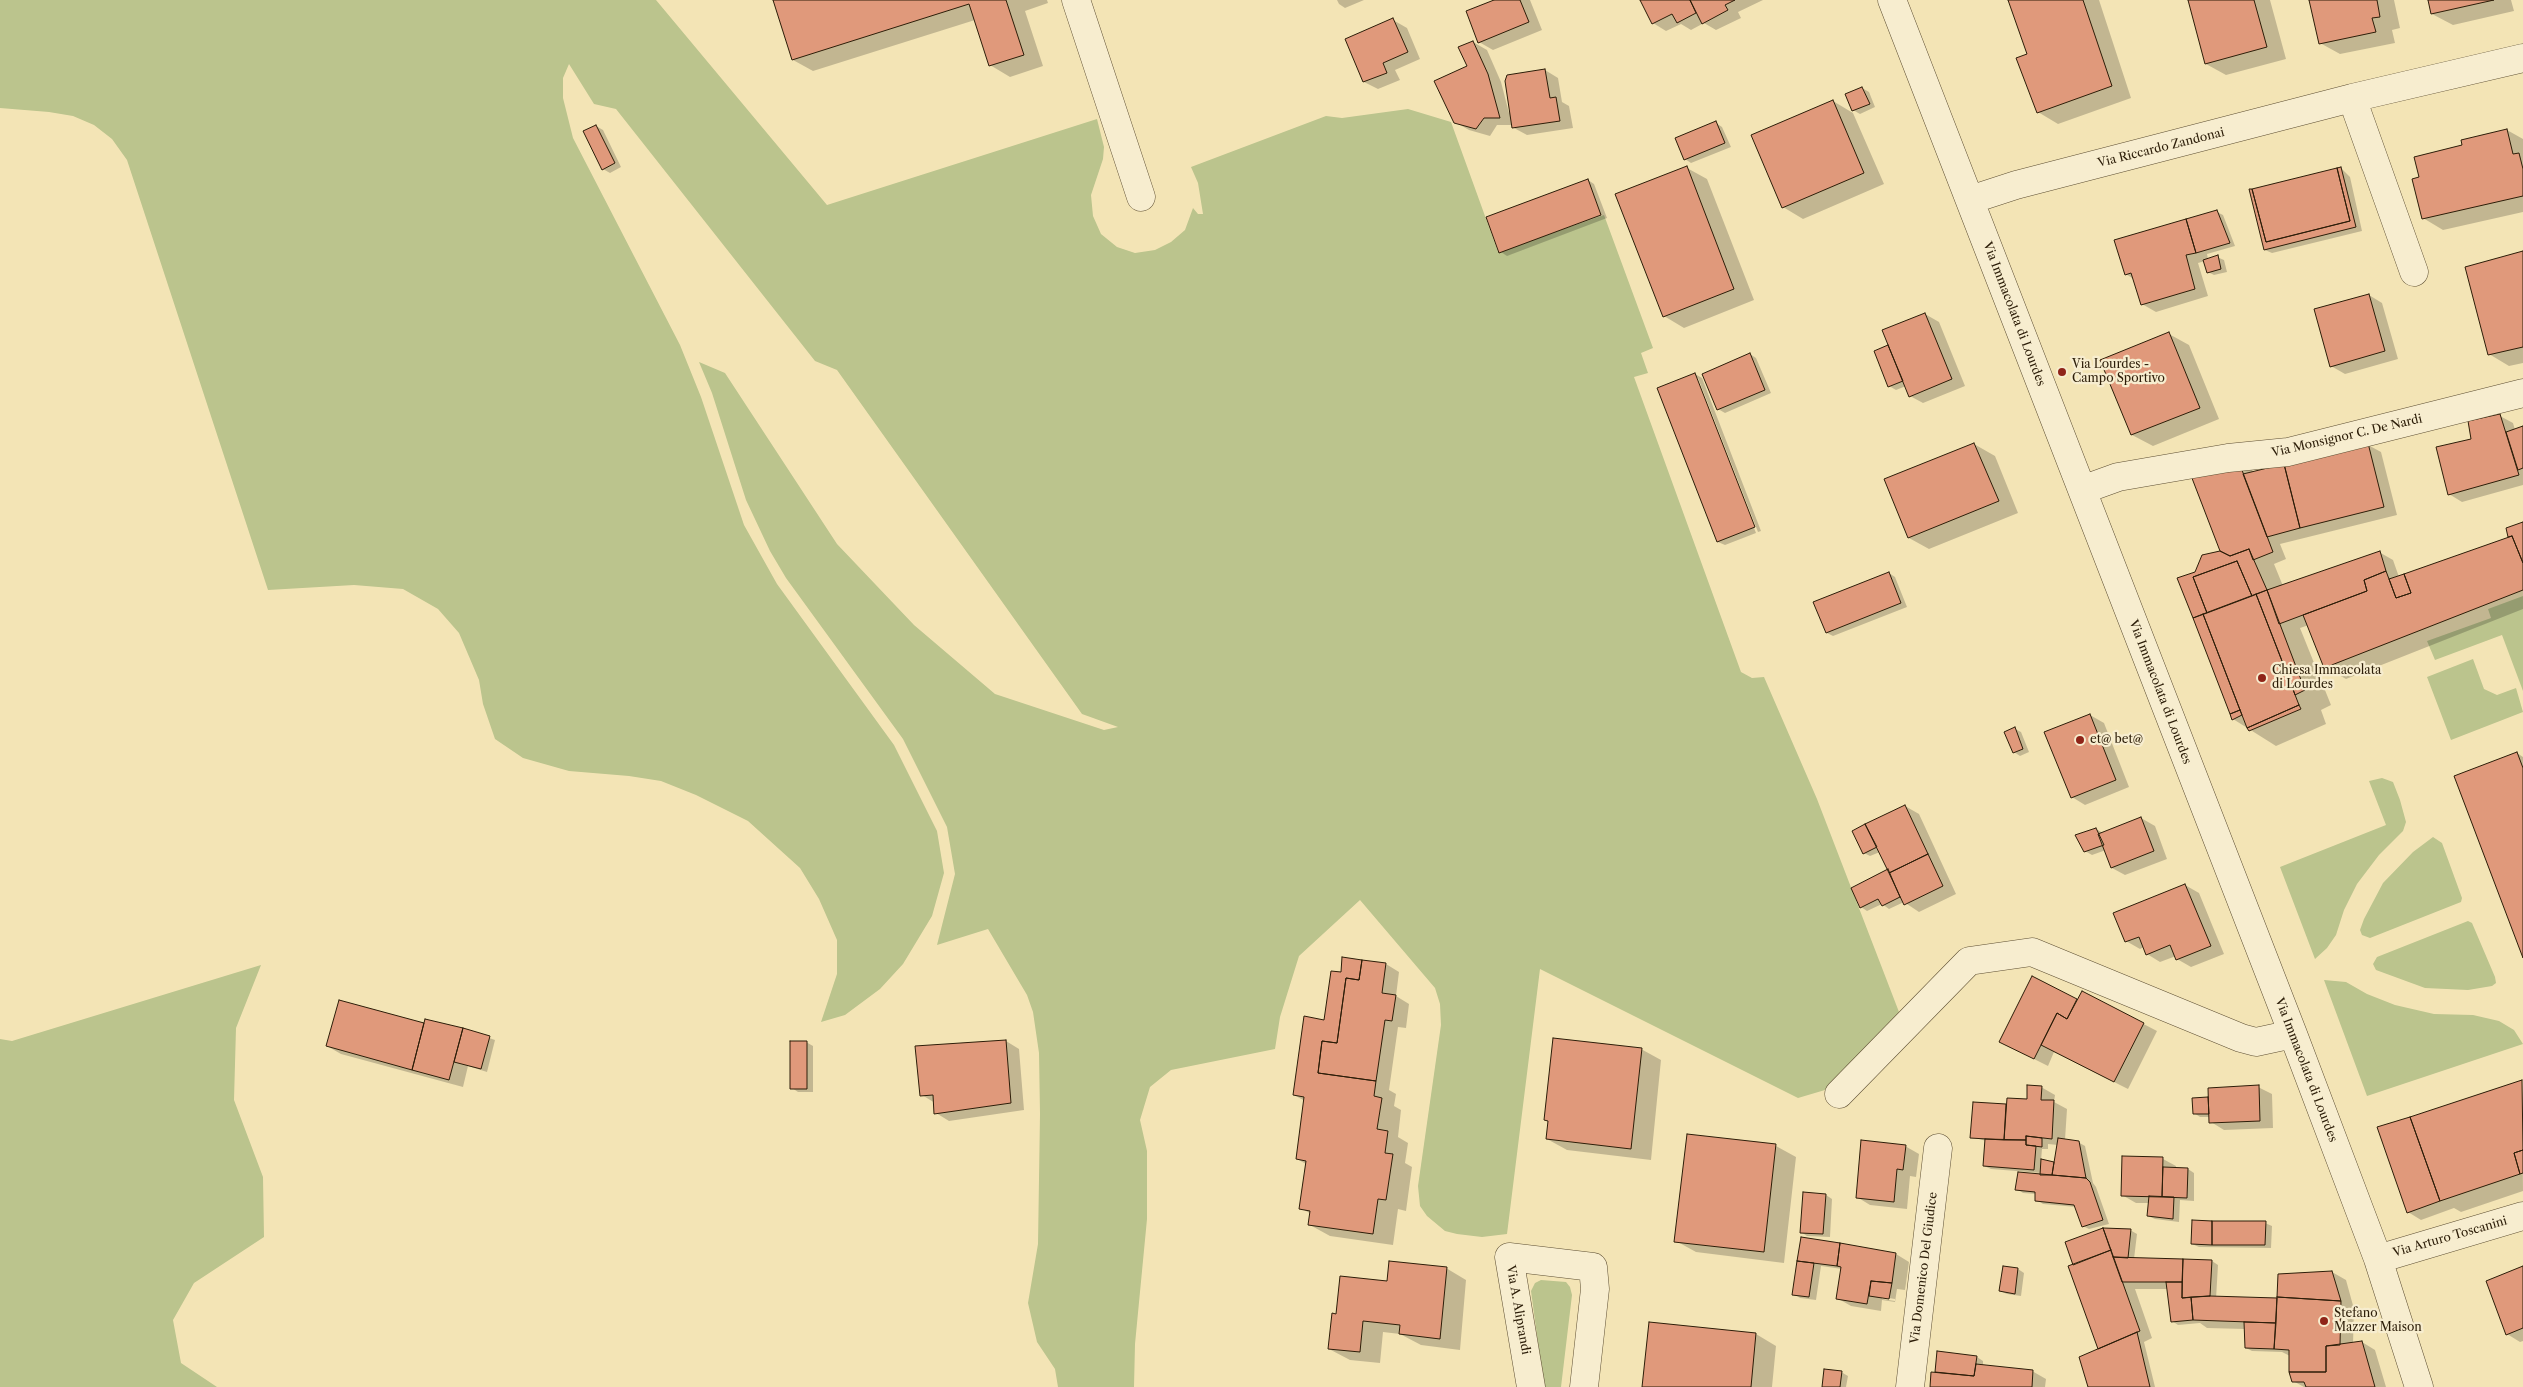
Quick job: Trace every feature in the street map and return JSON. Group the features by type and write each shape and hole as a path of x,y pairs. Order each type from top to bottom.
{"street":[{"path":"1076,0 1141,197"},
{"name":"Via Immacolata di Lourdes","path":"1892,0 2378,1259 2419,1387"},
{"name":"Via Riccardo Zandonai","path":"1970,200 2016,185 2352,98 2523,58"},
{"path":"2352,98 2414,272"},
{"name":"Via Monsignor C. De Nardi","path":"2082,490 2118,477 2228,458 2288,452 2523,393"},
{"path":"1839,1094 1969,961 2032,952 2241,1038 2256,1042 2292,1034"},
{"name":"Via Domenico Del Giudice","path":"1910,1387 1938,1148"},
{"name":"Via Arturo Toscanini","path":"2378,1259 2523,1216"},
{"name":"Via A. Aliprandi","path":"1531,1387 1509,1257 1593,1267 1595,1289 1584,1387"}],"green space":[{"path":"0,0 656,0 827,205 1097,119 1104,147 1103,159 1091,195 1093,216 1101,234 1117,247 1135,253 1155,250 1171,242 1185,230 1193,208 1198,214 1203,214 1198,183 1191,167 1326,116 1342,118 1408,109 1451,122 1498,252 1604,215 1653,348 1641,353 1648,373 1634,377 1741,672 1752,678 1764,677 1817,799 1899,1012 1825,1090 1798,1098 1540,969 1507,1234 1482,1237 1457,1234 1445,1231 1427,1216 1420,1206 1418,1186 1441,1025 1440,1004 1435,988 1360,900 1299,956 1280,1017 1275,1049 1171,1070 1150,1087 1140,1120 1147,1151 1147,1219 1135,1344 1134,1387 1058,1387 1055,1369 1037,1342 1028,1303 1038,1244 1039,1053 1033,1012 1027,995 988,929 937,945 955,874 947,827 903,739 786,578 770,551 746,500 712,393 699,362 725,373 837,544 914,625 995,694 1104,730 1118,727 1082,714 837,370 815,361 616,109 594,104 569,64 563,78 563,98 573,138 680,345 701,397 744,525 777,584 894,745 937,831 944,873 932,916 903,964 880,989 845,1015 821,1022 837,974 837,940 819,899 800,868 748,821 696,795 661,781 629,776 569,771 523,758 495,739 483,704 479,680 459,633 438,609 403,589 354,585 268,590 127,160 112,139 94,125 73,116 0,108"},
{"path":"2523,596 2523,691 2502,635 2435,660 2427,641 2491,618 2488,609"},
{"path":"2473,659 2484,689 2497,695 2516,688 2523,712 2451,740 2427,677"},
{"path":"2382,778 2393,782 2406,822 2403,831 2379,855 2357,884 2344,910 2336,935 2327,948 2315,959 2280,867 2386,825 2369,781"},
{"path":"2433,837 2442,843 2462,898 2461,902 2370,938 2362,935 2360,930 2364,919 2383,883 2413,852"},
{"path":"2468,921 2472,923 2495,977 2496,983 2492,986 2468,990 2425,988 2376,970 2373,964 2377,957"},
{"path":"261,965 236,1028 234,1100 263,1177 264,1237 194,1283 173,1320 181,1363 217,1387 0,1387 0,1039 12,1041"},
{"path":"2324,980 2346,982 2367,994 2395,1005 2434,1014 2473,1015 2499,1021 2514,1030 2523,1044 2367,1096"},
{"path":"1541,1280 1566,1282 1570,1287 1572,1295 1561,1387 1544,1387 1531,1291 1535,1283"}],"building":[{"path":"773,0 1006,0 1024,55 989,66 969,4 792,60"},
{"path":"1494,0 1520,0 1529,22 1478,43 1466,11"},
{"path":"1640,0 1690,0 1696,13 1677,23 1672,14 1652,24"},
{"path":"1690,0 1735,0 1725,5 1728,10 1702,24"},
{"path":"2008,0 2083,0 2112,86 2037,113 2016,58 2027,54"},
{"path":"2188,0 2254,0 2267,47 2205,64"},
{"path":"2309,0 2377,0 2380,17 2372,18 2376,32 2319,44"},
{"path":"2428,0 2494,0 2431,14"},
{"path":"1393,18 1408,52 1383,63 1387,73 1363,82 1345,39"},
{"path":"1473,41 1488,74 1500,118 1484,118 1476,129 1454,123 1434,81 1467,66 1458,47"},
{"path":"1545,69 1550,98 1556,97 1560,121 1512,128 1505,81 1507,75"},
{"path":"1862,87 1870,104 1852,111 1845,94"},
{"path":"1833,100 1864,173 1782,208 1751,135"},
{"path":"1716,121 1725,143 1684,160 1675,138"},
{"path":"596,125 615,163 602,170 583,131"},
{"path":"2507,129 2513,154 2519,153 2523,169 2523,196 2422,219 2412,179 2419,177 2414,157 2462,145 2461,140"},
{"path":"1687,166 1734,289 1663,317 1615,194"},
{"path":"2341,167 2356,227 2264,250 2249,189 2252,189 2266,242 2350,221 2337,168"},
{"path":"2337,168 2350,221 2266,242 2252,189"},
{"path":"1588,179 1601,215 1499,253 1486,217"},
{"path":"2217,210 2230,243 2196,253 2186,219"},
{"path":"2186,219 2196,253 2186,255 2195,289 2141,305 2131,273 2125,275 2114,240"},
{"path":"2523,251 2523,347 2488,355 2465,267"},
{"path":"2218,255 2221,269 2207,273 2203,260"},
{"path":"2369,294 2385,351 2330,367 2314,309"},
{"path":"1925,313 1952,379 1909,397 1882,330"},
{"path":"2169,332 2200,408 2131,435 2100,360"},
{"path":"1888,345 1903,381 1888,387 1874,351"},
{"path":"1750,353 1765,390 1717,410 1702,374"},
{"path":"1695,373 1755,527 1717,542 1657,388"},
{"path":"2500,414 2519,475 2448,495 2436,447 2471,439 2468,421"},
{"path":"2523,426 2523,468 2518,470 2506,432"},
{"path":"1974,443 1999,501 1908,538 1884,479"},
{"path":"2368,443 2384,507 2300,528 2284,464"},
{"path":"2237,457 2273,552 2253,560 2249,549 2230,556 2220,551 2190,473"},
{"path":"2284,464 2300,528 2267,537 2243,474"},
{"path":"2523,522 2523,563 2512,536 2508,537 2506,528"},
{"path":"2512,536 2523,563 2523,590 2324,668 2303,615 2367,591 2364,580 2386,571 2396,598 2411,593 2404,574"},
{"path":"2249,549 2267,590 2252,596 2237,561 2193,577 2207,613 2193,618 2177,578 2195,572 2202,555 2220,551 2230,556"},
{"path":"2380,551 2386,571 2364,580 2367,591 2279,624 2267,590"},
{"path":"2237,561 2252,596 2207,613 2193,577"},
{"path":"1889,572 1901,603 1826,633 1813,602"},
{"path":"2404,574 2411,593 2396,598 2389,579"},
{"path":"2267,590 2303,685 2293,689 2256,594"},
{"path":"2256,594 2299,705 2247,728 2203,614"},
{"path":"2203,614 2240,710 2230,714 2193,618"},
{"path":"2303,685 2305,690 2295,695 2293,689"},
{"path":"2299,705 2301,709 2249,731 2247,728"},
{"path":"2240,710 2242,715 2232,720 2230,714"},
{"path":"2090,714 2116,780 2071,798 2044,732"},
{"path":"2015,727 2023,749 2013,753 2004,732"},
{"path":"2517,752 2523,768 2523,958 2454,776"},
{"path":"1905,805 1928,854 1889,873 1865,824"},
{"path":"2141,817 2154,851 2111,868 2098,834"},
{"path":"1865,824 1877,847 1863,854 1852,831"},
{"path":"2096,828 2104,845 2084,852 2075,835"},
{"path":"1928,854 1943,886 1904,905 1889,873"},
{"path":"1888,869 1900,897 1882,906 1878,899 1860,908 1851,888"},
{"path":"2185,884 2211,946 2176,960 2170,945 2146,955 2139,937 2125,942 2113,913"},
{"path":"1342,957 1362,960 1359,980 1346,978 1337,1043 1322,1041 1318,1073 1376,1081 1374,1096 1382,1098 1377,1129 1388,1131 1385,1153 1393,1154 1386,1200 1378,1199 1373,1234 1308,1225 1310,1211 1299,1209 1306,1161 1296,1159 1304,1097 1293,1095 1304,1016 1324,1020 1331,971 1341,972"},
{"path":"1362,960 1386,963 1382,993 1396,995 1392,1021 1385,1020 1376,1081 1318,1073 1322,1041 1337,1043 1346,978 1359,980"},
{"path":"2032,976 2077,999 2067,1019 2057,1013 2034,1059 1999,1042"},
{"path":"2082,991 2144,1023 2114,1082 2041,1045 2057,1013 2067,1019"},
{"path":"339,1000 424,1023 412,1070 326,1046"},
{"path":"425,1019 463,1028 449,1080 412,1070"},
{"path":"463,1028 490,1036 481,1069 454,1062"},
{"path":"1553,1038 1642,1048 1631,1149 1546,1139 1548,1121 1544,1120"},
{"path":"1006,1040 1011,1103 934,1114 933,1095 920,1096 915,1046"},
{"path":"790,1041 807,1041 807,1089 790,1089"},
{"path":"2522,1080 2523,1150 2514,1153 2520,1174 2440,1201 2410,1117"},
{"path":"2027,1085 2042,1086 2041,1100 2054,1100 2052,1139 2026,1136 2026,1140 2004,1140 2007,1098 2027,1099"},
{"path":"2259,1085 2260,1121 2209,1123 2208,1088"},
{"path":"2208,1097 2209,1114 2193,1114 2192,1098"},
{"path":"1973,1102 2006,1104 2004,1140 1970,1138"},
{"path":"2410,1117 2440,1201 2407,1213 2377,1127"},
{"path":"1687,1134 1776,1144 1764,1252 1674,1242"},
{"path":"2026,1136 2042,1138 2042,1147 2026,1145"},
{"path":"2058,1138 2079,1141 2086,1178 2052,1175"},
{"path":"1985,1139 2026,1140 2026,1145 2036,1146 2034,1170 1983,1166"},
{"path":"1861,1140 1906,1145 1903,1170 1897,1169 1894,1202 1856,1198"},
{"path":"2523,1150 2523,1173 2520,1174 2514,1153"},
{"path":"2122,1156 2163,1157 2162,1197 2121,1196"},
{"path":"2041,1159 2054,1162 2052,1175 2040,1175"},
{"path":"2163,1167 2188,1168 2187,1198 2162,1197"},
{"path":"2018,1172 2086,1178 2090,1182 2103,1220 2082,1227 2074,1205 2035,1201 2035,1192 2015,1190"},
{"path":"1803,1192 1826,1194 1823,1234 1800,1233"},
{"path":"2149,1196 2174,1197 2173,1219 2147,1216"},
{"path":"2192,1220 2212,1221 2212,1245 2191,1244"},
{"path":"2212,1221 2266,1221 2265,1245 2212,1245"},
{"path":"2103,1228 2111,1250 2073,1265 2065,1242"},
{"path":"2103,1228 2131,1229 2128,1258 2113,1257"},
{"path":"1801,1237 1840,1243 1837,1266 1797,1261"},
{"path":"1840,1243 1896,1253 1892,1283 1871,1281 1867,1304 1836,1299 1841,1267 1837,1266"},
{"path":"2111,1250 2140,1331 2098,1349 2068,1266"},
{"path":"2113,1257 2183,1259 2182,1282 2122,1282"},
{"path":"2183,1259 2212,1260 2210,1296 2182,1298"},
{"path":"1389,1261 1447,1267 1440,1339 1399,1334 1400,1325 1363,1321 1360,1352 1328,1349 1332,1313 1336,1314 1340,1276 1387,1281"},
{"path":"1797,1261 1814,1263 1809,1297 1792,1295"},
{"path":"2003,1266 2018,1268 2015,1294 1999,1291"},
{"path":"2523,1266 2523,1328 2506,1335 2486,1281"},
{"path":"2332,1271 2341,1301 2277,1297 2278,1274"},
{"path":"1871,1281 1892,1283 1889,1299 1869,1296"},
{"path":"2166,1282 2182,1282 2182,1298 2191,1297 2193,1320 2171,1322"},
{"path":"2191,1297 2277,1298 2276,1323 2193,1320"},
{"path":"2277,1297 2341,1301 2340,1345 2326,1346 2326,1372 2289,1372 2289,1350 2274,1349"},
{"path":"1649,1322 1756,1333 1751,1387 1642,1387"},
{"path":"2244,1322 2276,1323 2274,1349 2245,1348"},
{"path":"2137,1332 2150,1387 2088,1387 2079,1357"},
{"path":"2362,1341 2375,1387 2306,1387 2304,1382 2292,1382 2289,1372 2326,1372 2326,1346"},
{"path":"1937,1351 1977,1356 1974,1376 1935,1372"},
{"path":"1976,1364 2033,1370 2032,1387 1930,1387 1931,1372 1974,1376"},
{"path":"1824,1369 1842,1371 1840,1387 1822,1387"}],"place":[{"name":"Via Lourdes - Campo Sportivo","path":"2062,372"},
{"name":"Chiesa Immacolata di Lourdes","path":"2262,678"},
{"name":"et@ bet@","path":"2080,740"},
{"name":"Stefano Mazzer Maison","path":"2324,1321"}]}
